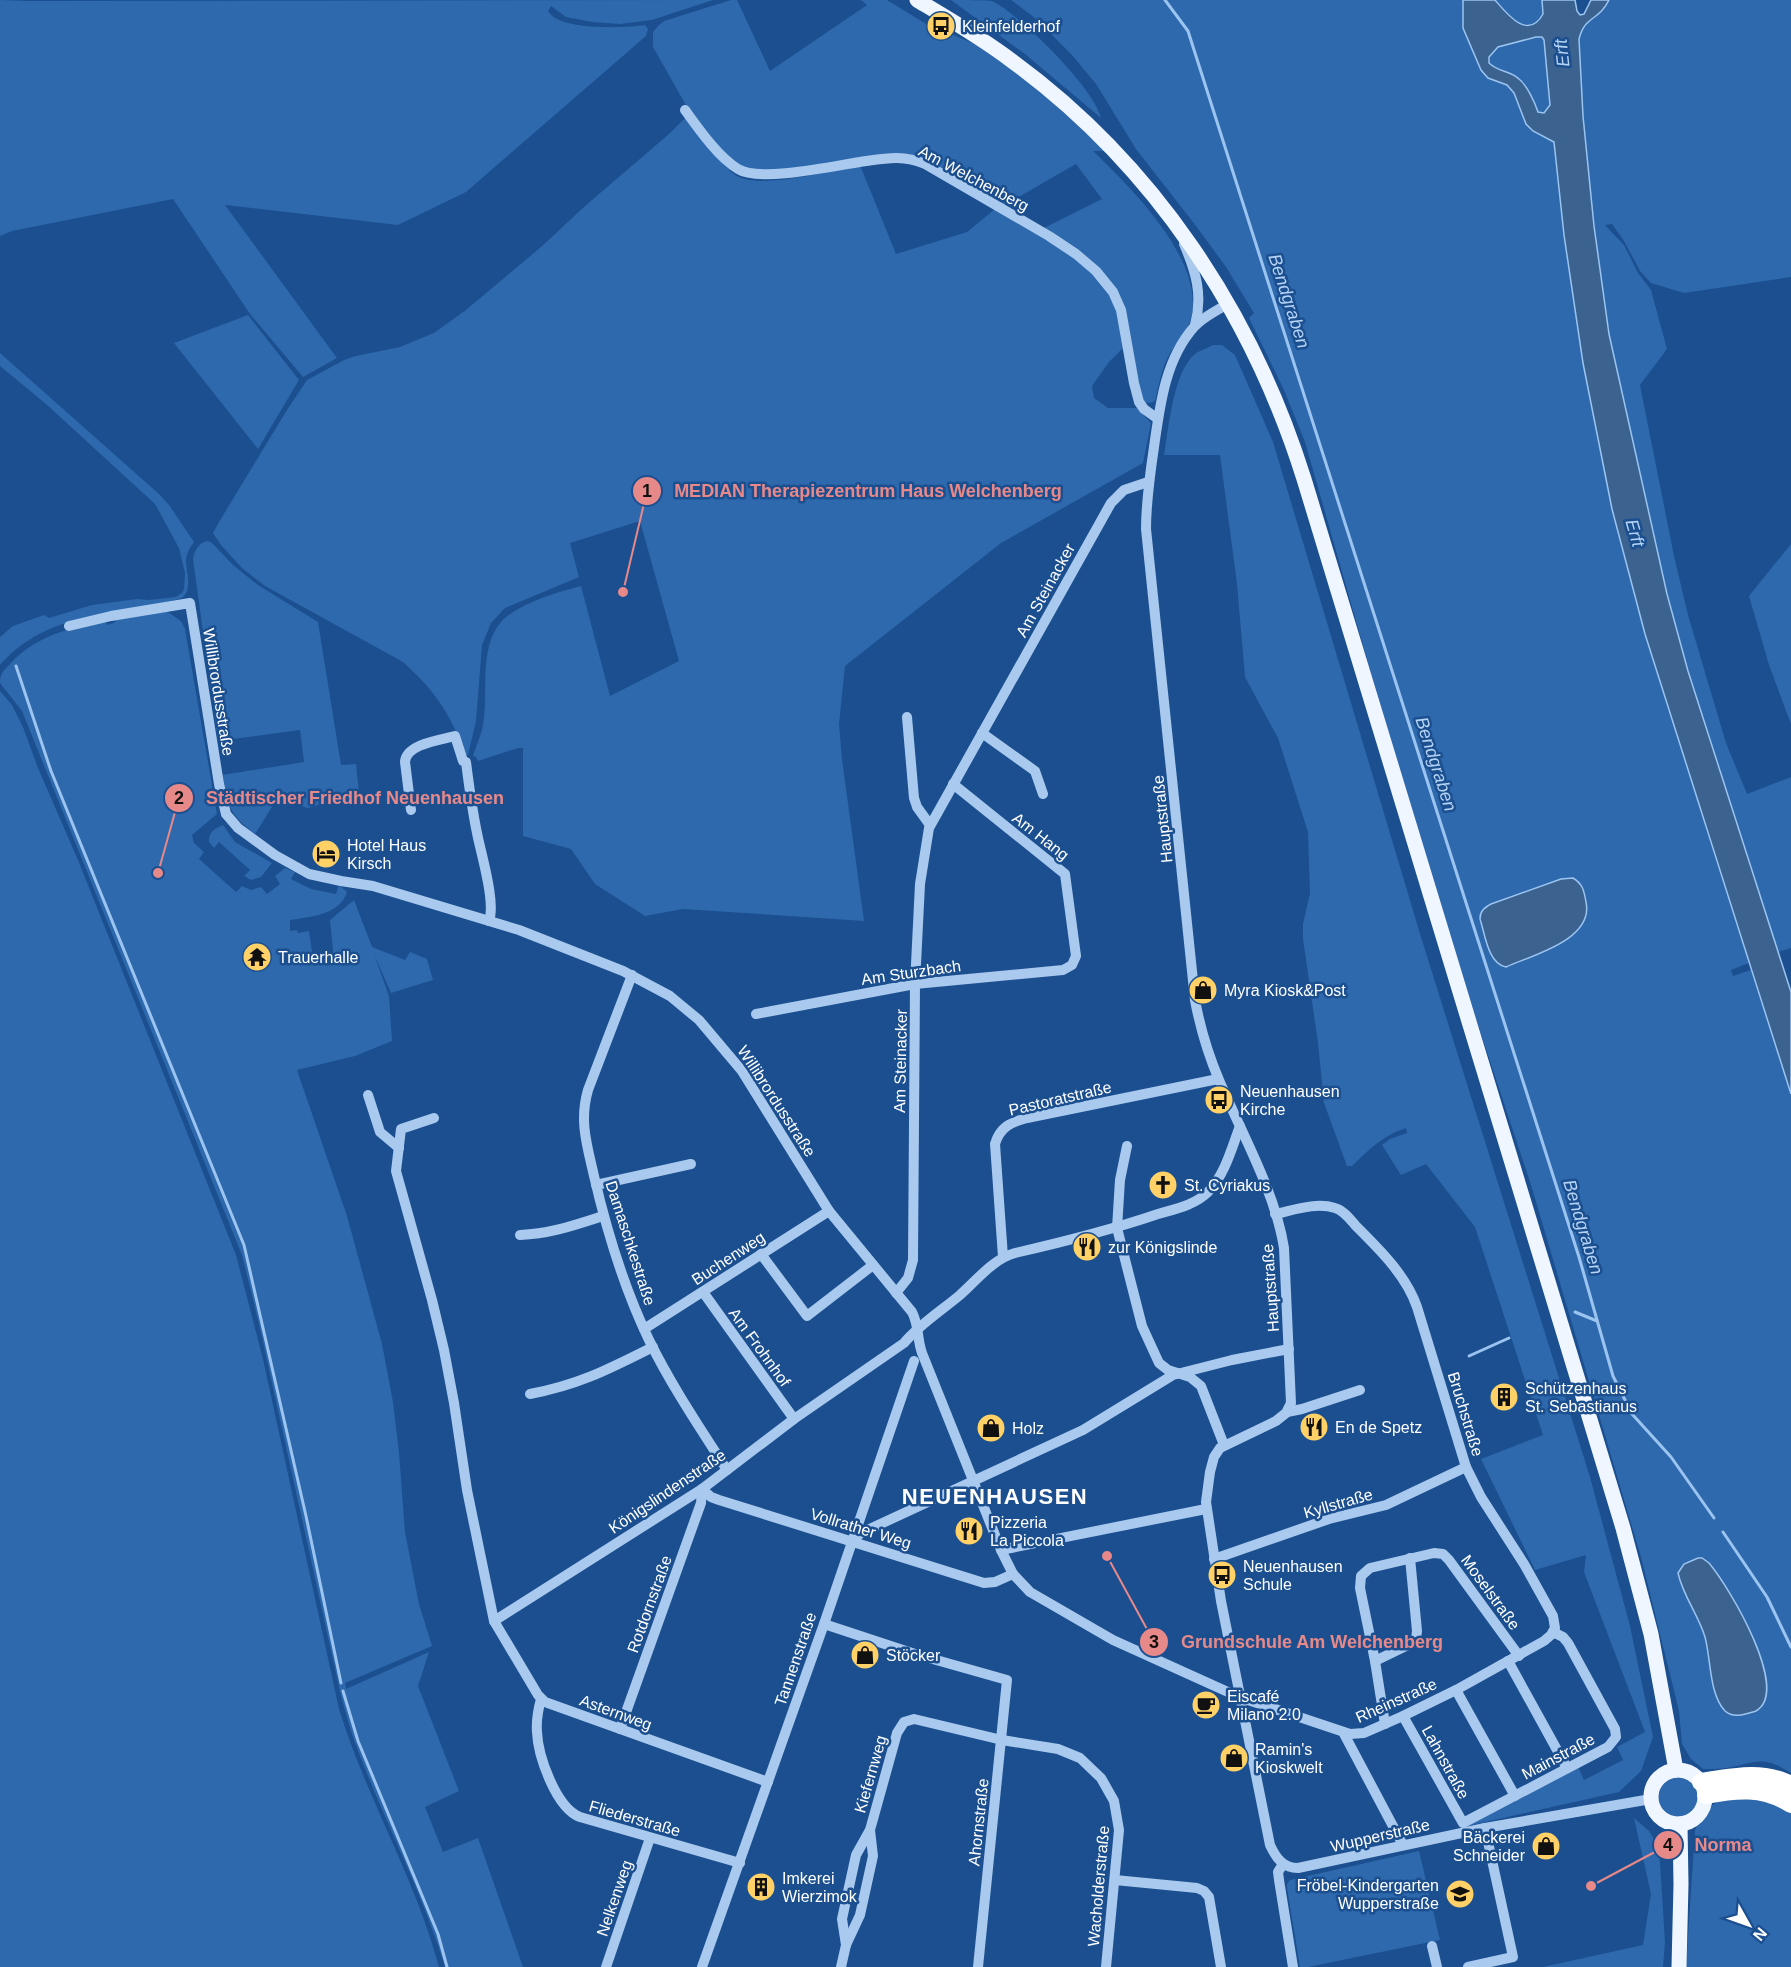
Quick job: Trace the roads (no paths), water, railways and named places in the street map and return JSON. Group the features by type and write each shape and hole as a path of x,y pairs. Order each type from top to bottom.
{"highway":[{"path":"1703,1789 1744,1776 1761,1775 1791,1785"},
{"path":"1703,1789 1750,1789 1770,1793 1791,1804"}],"main road":[{"path":"916,0 966,29 1022,68 1076,114 1127,165 1175,224 1228,304 1255,353 1279,408 1301,471 1623,1528 1654,1645 1676,1770"},
{"path":"931,0 966,29"},
{"path":"1676,1770 1686,1771 1694,1775 1703,1789 1703,1808 1698,1816 1690,1821 1680,1824 1671,1823 1660,1818 1654,1810 1651,1799 1653,1786 1663,1774 1676,1770"},
{"path":"1679,1967 1680,1824"}],"street":[{"name":"Am Welchenberg","path":"685,110 722,155 735,167 747,173 770,175 886,158 908,158 925,165 1057,242 1089,265 1115,296 1123,318 1139,402 1144,409 1158,419"},
{"name":"Hauptstraße","path":"1175,224 1198,282 1199,304 1195,325"},
{"name":"Hauptstraße","path":"1228,304 1195,325 1173,360 1158,419 1148,482 1146,529 1172,764 1192,983 1203,1038 1218,1079 1258,1167 1275,1214 1284,1248 1292,1398 1287,1412"},
{"name":"Am Steinacker","path":"896,1293 908,1278 913,1260 915,984 920,884 930,825 1114,499 1124,490 1148,482"},
{"name":"Willibrordusstraße","path":"69,626 111,616 190,603 215,766 225,809 234,823 261,845 309,873 327,879 373,886 565,947 659,989 699,1020 752,1085 829,1211 912,1312 921,1350 1001,1550 1013,1574 1033,1594 1113,1640 1239,1697"},
{"path":"907,717 914,798 917,807 930,825"},
{"path":"982,733 1035,771 1043,794"},
{"path":"411,810 406,755 413,748 455,736 463,761 466,762 492,914 489,921"},
{"name":"Am Hang","path":"953,784 1065,874 1076,956 1071,967"},
{"name":"Am Sturzbach","path":"756,1014 915,984 1059,971 1071,967"},
{"name":"Damaschkestraße","path":"632,975 592,1079 584,1108 583,1125 603,1216 644,1329 687,1408 727,1470"},
{"name":"Pastoratstraße","path":"1003,1257 994,1144 998,1134 1006,1126 1027,1118 1218,1079"},
{"path":"368,1095 380,1131 399,1148"},
{"path":"434,1118 401,1129 396,1171 444,1350 467,1491 494,1621 541,1699"},
{"name":"Königslindenstraße","path":"494,1621 702,1489 794,1419 904,1343 917,1327 960,1295 1003,1257 1117,1228 1188,1204 1207,1193 1222,1172 1240,1126"},
{"path":"1127,1146 1120,1180 1117,1228 1140,1317 1154,1356 1164,1368 1192,1378 1201,1386 1224,1445"},
{"path":"596,1185 691,1164"},
{"name":"Bruchstraße","path":"1275,1214 1319,1206 1342,1211 1390,1263 1413,1297 1466,1467 1481,1497 1548,1605 1554,1620 1553,1632"},
{"name":"Buchenweg","path":"644,1329 829,1211"},
{"path":"520,1235 563,1230 603,1216"},
{"path":"761,1254 807,1316 873,1265"},
{"name":"Am Frohnhof","path":"703,1292 794,1419"},
{"path":"530,1394 564,1387 587,1379 653,1347"},
{"path":"852,1541 861,1533 1083,1430 1179,1372 1289,1349"},
{"name":"Tannenstraße","path":"702,1967 824,1624 914,1361"},
{"path":"1293,1967 1278,1874 1283,1864 1274,1853 1268,1838 1214,1559 1206,1509 1210,1472 1214,1458 1224,1445 1271,1425 1287,1412 1360,1390"},
{"name":"Kyllstraße","path":"1214,1559 1329,1519 1366,1512 1386,1505 1466,1467"},
{"name":"Vollrather Weg","path":"702,1489 711,1497 719,1500 984,1583 994,1582 1013,1574"},
{"name":"Rotdornstraße","path":"620,1729 701,1503 702,1489"},
{"path":"1001,1550 1206,1509"},
{"name":"Moselstraße","path":"1410,1558 1434,1553 1443,1554 1449,1560 1514,1659 1568,1768"},
{"path":"1375,1661 1416,1639 1410,1558 1370,1568 1361,1576 1359,1585 1385,1724"},
{"name":"Ahornstraße","path":"824,1624 915,1654 1007,1680 978,1967"},
{"name":"Rheinstraße","path":"1239,1697 1343,1732 1361,1734 1456,1690 1514,1659 1544,1641 1553,1632"},
{"name":"Mainstraße","path":"1463,1823 1611,1745 1617,1734 1568,1643 1563,1637 1553,1632"},
{"path":"1456,1690 1515,1796"},
{"name":"Asternweg","path":"541,1699 550,1705 768,1782"},
{"name":"Fliederstraße","path":"541,1699 537,1725 540,1754 553,1786 566,1808 579,1817 740,1863"},
{"name":"Lahnstraße","path":"1403,1716 1463,1823"},
{"name":"Kiefernweg","path":"846,1945 842,1916 856,1855 870,1830 897,1733 904,1722 911,1719 918,1720 1002,1740"},
{"path":"1343,1732 1403,1845"},
{"name":"Wacholderstraße","path":"1002,1740 1066,1751 1086,1763 1101,1778 1112,1795 1119,1820 1119,1842 1106,1967"},
{"name":"Wupperstraße","path":"1283,1864 1293,1868 1303,1868 1485,1828 1651,1799"},
{"path":"1468,1967 1513,1957 1485,1828"},
{"name":"Kiefernweg","path":"841,1967 846,1945 859,1919 873,1856 870,1830"},
{"name":"Nelkenweg","path":"606,1967 650,1838"},
{"path":"1115,1880 1197,1888 1204,1891 1209,1897 1221,1967"},
{"path":"1432,1946 1437,1967"}],"water":[{"name":"Erft","path":"1463,0 1495,0 1512,18 1524,25 1531,25 1537,22 1543,14 1542,0 1575,0 1580,15 1584,14 1591,0 1609,0 1601,12 1588,22 1579,39 1583,116 1594,226 1609,334 1667,594 1688,671 1791,992 1791,1094 1645,634 1612,509 1583,363 1564,235 1554,142 1533,131 1526,124 1514,93 1507,85 1488,78 1481,70 1463,28","holes":["1542,37 1550,105 1544,113 1538,112 1528,90 1519,79 1489,63 1489,57 1498,47"]},
{"path":"1573,878 1582,888 1586,902 1586,915 1581,926 1571,936 1545,951 1506,967 1500,965 1488,948 1480,919 1483,910 1491,904 1561,879"},
{"path":"1698,1558 1709,1563 1718,1576 1754,1639 1766,1683 1765,1700 1756,1711 1732,1715 1725,1711 1716,1695 1705,1637 1678,1573 1684,1564"}],"waterway":[{"name":"Bendgraben","path":"1165,0 1188,31 1579,1257 1613,1376 1632,1414 1671,1457 1714,1518"},
{"path":"16,666 51,771 244,1245 306,1516 341,1683"},
{"path":"1575,1312 1597,1321"},
{"path":"1469,1356 1509,1338"},
{"name":"Bendgraben","path":"1723,1532 1767,1597 1791,1647"},
{"path":"343,1691 358,1741 438,1934 447,1967"}],"place":[{"name":"Kleinfelderhof","path":"941,26"},
{"name":"MEDIAN Therapiezentrum Haus Welchenberg","path":"623,592"},
{"name":"Hotel Haus Kirsch","path":"326,854"},
{"name":"Städtischer Friedhof Neuenhausen","path":"158,873"},
{"name":"Trauerhalle","path":"257,957"},
{"name":"Myra Kiosk&Post","path":"1203,990"},
{"name":"Neuenhausen Kirche","path":"1219,1100"},
{"name":"St. Cyriakus","path":"1163,1185"},
{"name":"zur Königslinde","path":"1087,1247"},
{"name":"Schützenhaus St. Sebastianus","path":"1504,1397"},
{"name":"En de Spetz","path":"1314,1427"},
{"name":"Holz","path":"991,1428"},
{"name":"Pizzeria La Piccola","path":"969,1531"},
{"name":"Grundschule Am Welchenberg","path":"1107,1556"},
{"name":"Neuenhausen Schule","path":"1222,1575"},
{"name":"Stöcker","path":"865,1655"},
{"name":"Eiscafé Milano 2.0","path":"1206,1705"},
{"name":"Ramin's Kioskwelt","path":"1234,1758"},
{"name":"Bäckerei Schneider","path":"1546,1846"},
{"name":"Norma","path":"1591,1886"},
{"name":"Imkerei Wierzimok","path":"761,1887"},
{"name":"Fröbel-Kindergarten Wupperstraße","path":"1460,1894"}],"district":[{"name":"NEUENHAUSEN","path":"995,1496"}]}
